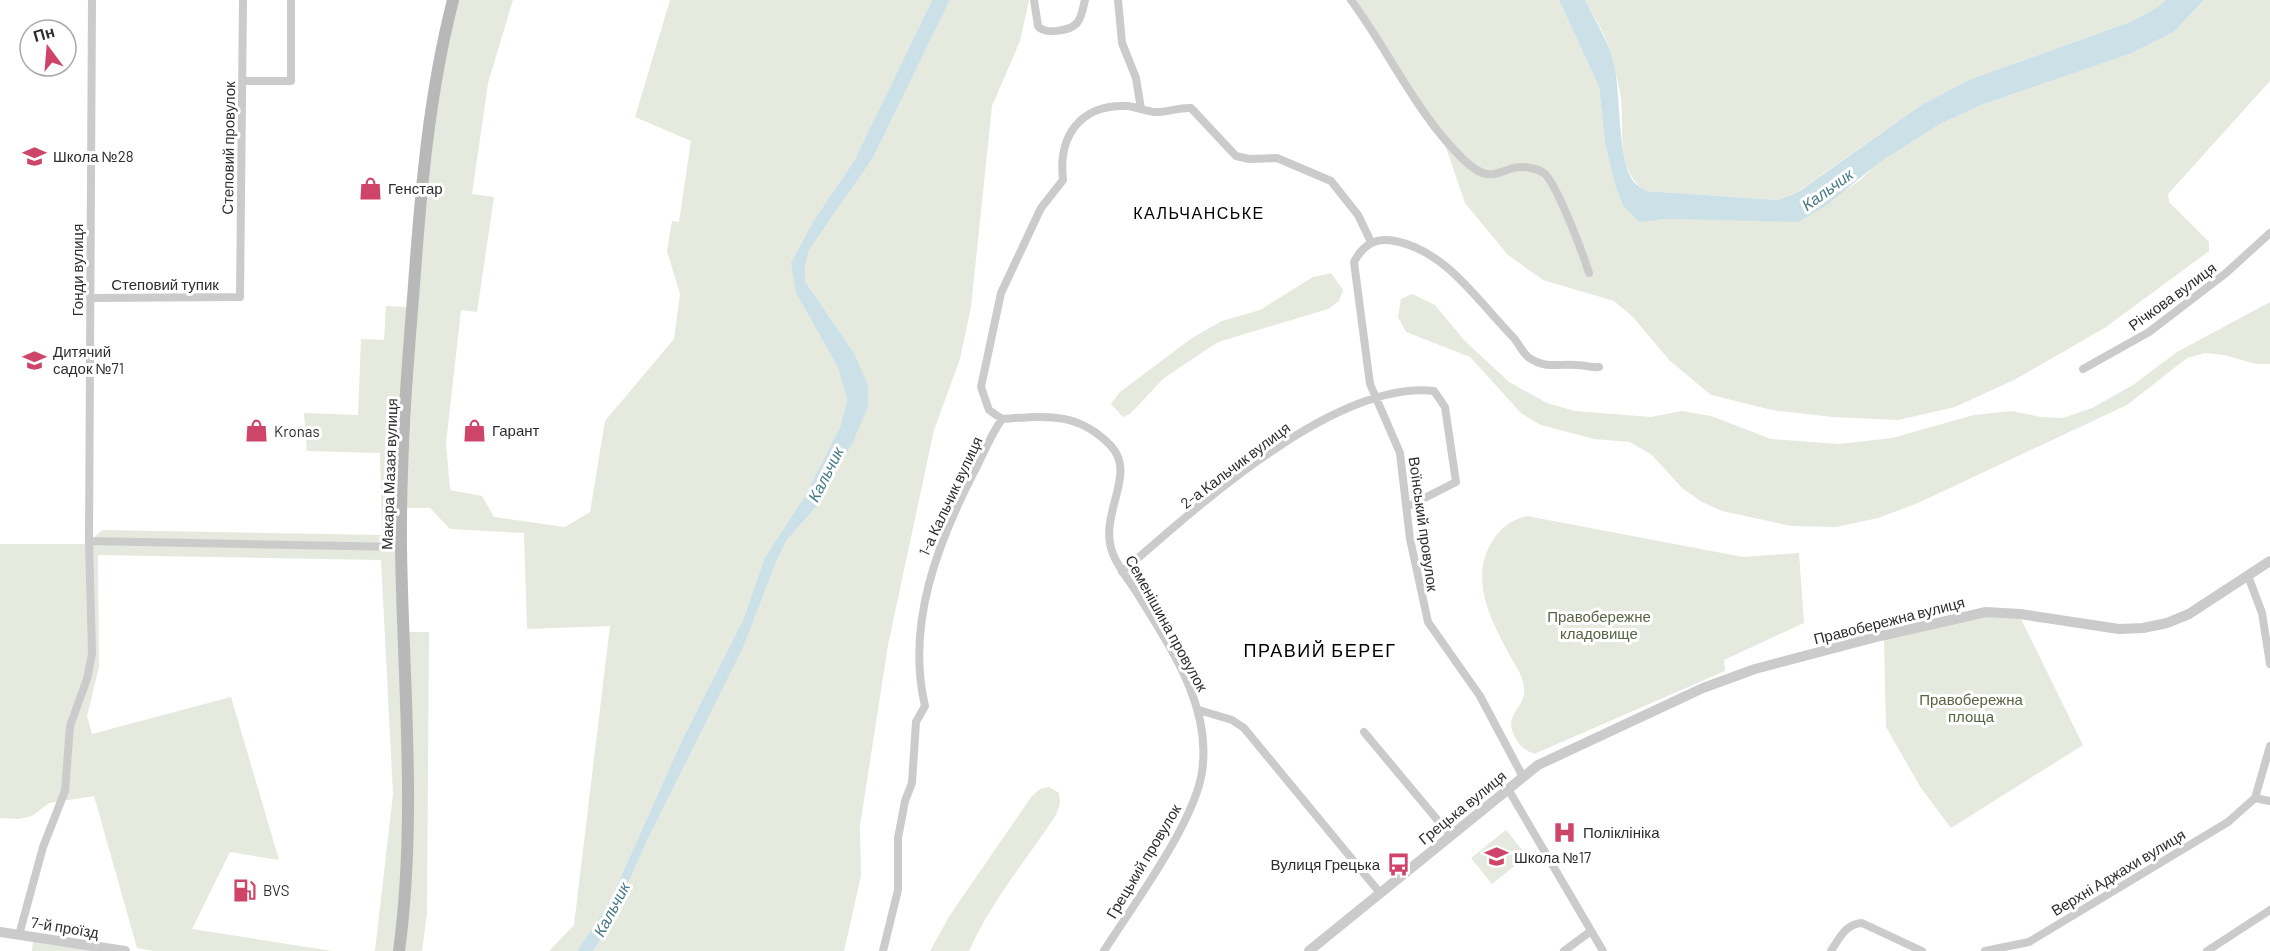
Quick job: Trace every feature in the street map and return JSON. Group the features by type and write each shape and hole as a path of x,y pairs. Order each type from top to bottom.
{"main road":[{"name":"Макара Мазая вулиця","path":"399,951 407,865 409,806 401,547 411,321 424,158 432,96 453,0"}],"street":[{"name":"Гонди вулиця","path":"19,935 43,847 65,791 70,726 87,679 92,654 89,540 93,0"},
{"name":"Степовий провулок","path":"240,297 243,0"},
{"path":"242,81 291,81 291,0"},
{"path":"1034,0 1038,26 1046,30 1073,26 1080,18 1085,0"},
{"path":"1118,0 1122,43 1136,78 1141,109"},
{"path":"1351,0 1397,67 1431,126 1473,168 1490,175 1529,167 1546,175 1570,222 1589,273"},
{"path":"1002,419 989,410 981,387 1001,292 1041,208 1063,180 1066,140 1077,122 1089,114 1127,106 1160,112 1191,108 1236,156 1249,159 1277,158 1320,174 1335,185 1359,215 1371,243"},
{"name":"Річкова вулиця","path":"2083,369 2149,332 2226,273 2270,233"},
{"path":"1374,397 1354,269 1361,251 1371,243 1392,240 1415,247 1432,256 1469,287 1528,357 1557,367 1574,365 1599,367"},
{"name":"Степовий тупик","path":"90,298 240,297"},
{"name":"2-а Кальчик вулиця","path":"1122,572 1206,502 1269,454 1325,417 1374,397 1404,390 1434,391 1444,407 1456,482 1407,507"},
{"name":"Воїнський провулок","path":"1374,397 1398,447 1410,539 1428,622 1480,696 1523,777"},
{"name":"Семенішина провулок","path":"1002,419 1051,416 1072,420 1091,429 1112,447 1118,455 1121,470 1107,526 1108,535 1122,572 1136,591 1182,672 1199,710 1232,720 1244,728 1380,893"},
{"name":"1-а Кальчик вулиця","path":"884,951 898,890 898,838 905,801 912,783 916,722 925,706 919,668 928,585 947,529 1002,419"},
{"path":"89,540 401,547"},
{"name":"Правобережна вулиця","path":"1523,777 1552,758 1644,714 1703,688 1755,669 1890,633 1986,612 2020,614 2119,629 2143,628 2167,623 2189,614 2270,561"},
{"path":"2248,576 2262,613 2270,664"},
{"name":"Грецький провулок","path":"1104,951 1179,831 1197,793 1204,752 1199,710"},
{"path":"1364,732 1450,835"},
{"path":"2270,746 2255,798 2270,801"},
{"name":"Грецька вулиця","path":"1310,951 1523,777"},
{"path":"1508,789 1603,951"},
{"name":"Верхні Аджахи вулиця","path":"1985,951 2029,942 2228,822 2255,798"},
{"path":"2207,951 2270,910"},
{"path":"1831,951 1846,928 1854,923 1862,923 1922,951"},
{"path":"1564,951 1591,931"},
{"name":"7-й проїзд","path":"0,932 124,951"}],"green space":[{"path":"456,0 513,0 488,83 472,194 494,197 477,312 461,310 446,443 450,490 482,496 494,517 565,527 590,512 605,421 674,339 680,294 667,251 672,221 679,222 691,141 635,117 670,0 932,0 854,161 816,217 796,293 838,368 847,400 840,427 805,496 765,557 743,620 682,740 610,901 577,951 549,951 574,925 610,626 527,629 524,533 450,529 430,508 405,508 427,159"},
{"path":"950,0 1029,0 1020,41 992,106 971,307 960,359 934,430 888,645 860,826 861,876 844,951 593,951 607,930 647,841 743,648 787,540 816,507 852,444 854,353 805,281 805,266 809,250 873,158"},
{"path":"1356,0 1559,0 1599,87 1605,144 1615,185 1623,206 1640,221 1665,219 1798,221 1859,181 1879,162 1940,124 1984,104 2130,54 2174,32 2204,0 2270,0 2270,81 2168,194 2169,202 2209,242 2209,251 2106,327 2014,380 1955,407 1898,420 1833,417 1772,410 1711,395 1670,361 1633,317 1614,301 1543,280 1508,255 1465,203 1441,133"},
{"path":"1585,0 2165,0 2158,7 2130,22 1971,79 1921,105 1797,192 1778,200 1646,191 1636,182 1625,159 1620,92 1612,57 1603,32"},
{"path":"1331,273 1343,290 1339,301 1328,309 1218,342 1164,378 1130,414 1123,417 1111,404 1120,392 1192,338 1222,321 1260,310 1313,277"},
{"path":"1412,294 1435,305 1464,340 1509,382 1547,403 1575,411 1651,417 1682,411 1711,416 1771,439 1839,444 1892,438 1974,415 2012,411 2041,417 2063,418 2092,408 2133,385 2177,352 2270,302 2270,364 2256,364 2224,355 2205,353 2187,358 2127,405 1918,503 1878,518 1836,527 1791,526 1722,511 1702,502 1682,488 1652,455 1630,442 1594,439 1541,425 1522,414 1470,357 1406,332 1398,317 1401,299"},
{"path":"386,306 409,307 400,466 406,806 397,951 375,951 393,794 381,560 98,555 99,667 87,716 92,734 231,697 279,860 230,852 192,929 332,951 154,951 137,948 94,796 49,803 32,816 19,819 0,818 0,544 87,544 102,530 382,535 380,453 307,451 304,413 358,415 361,339 384,340"},
{"name":"Правобережне кладовище","path":"1527,516 1743,557 1799,553 1804,623 1724,660 1725,671 1534,754 1521,745 1512,729 1513,716 1524,694 1523,682 1494,624 1484,597 1482,583 1486,555 1495,537 1507,525"},
{"name":"Правобережна площа","path":"2019,615 2083,745 1951,828 1921,788 1886,727 1884,636 1953,619"},
{"path":"407,632 429,632 427,913 422,951 402,951"},
{"path":"1049,787 1059,793 1060,803 1056,815 988,914 969,951 930,951 950,915 1032,796 1040,789"},
{"path":"1506,830 1527,856 1492,884 1471,858"},
{"path":"33,942 93,951 32,951"}],"water":[{"name":"Кальчик","path":"932,0 950,0 873,158 809,250 805,266 805,281 854,353 868,385 868,407 852,444 816,507 787,540 777,560 743,648 647,841 607,930 593,951 577,951 610,901 682,740 743,620 765,557 805,496 840,427 847,400 838,368 796,293 791,263 816,217 854,161"},
{"name":"Кальчик","path":"1559,0 1585,0 1609,47 1616,76 1625,160 1629,174 1636,184 1646,191 1778,200 1798,192 1921,105 1971,79 2130,22 2158,7 2165,0 2204,0 2174,32 2130,54 1984,104 1940,124 1880,162 1824,207 1798,222 1665,219 1640,222 1623,206 1615,185 1605,144 1599,87"}],"place":[{"name":"Школа №28","path":"35,156"},
{"name":"Генстар","path":"370,188"},
{"name":"Дитячий садок №71","path":"35,360"},
{"name":"Гарант","path":"474,430"},
{"name":"Kronas","path":"256,431"},
{"name":"Поліклініка","path":"1565,832"},
{"name":"Школа №17","path":"1496,857"},
{"name":"Вулиця Грецька","path":"1398,864"},
{"name":"BVS","path":"245,890"}],"district":[{"name":"КАЛЬЧАНСЬКЕ","path":"1199,212"},
{"name":"ПРАВИЙ БЕРЕГ","path":"1320,650"}]}
